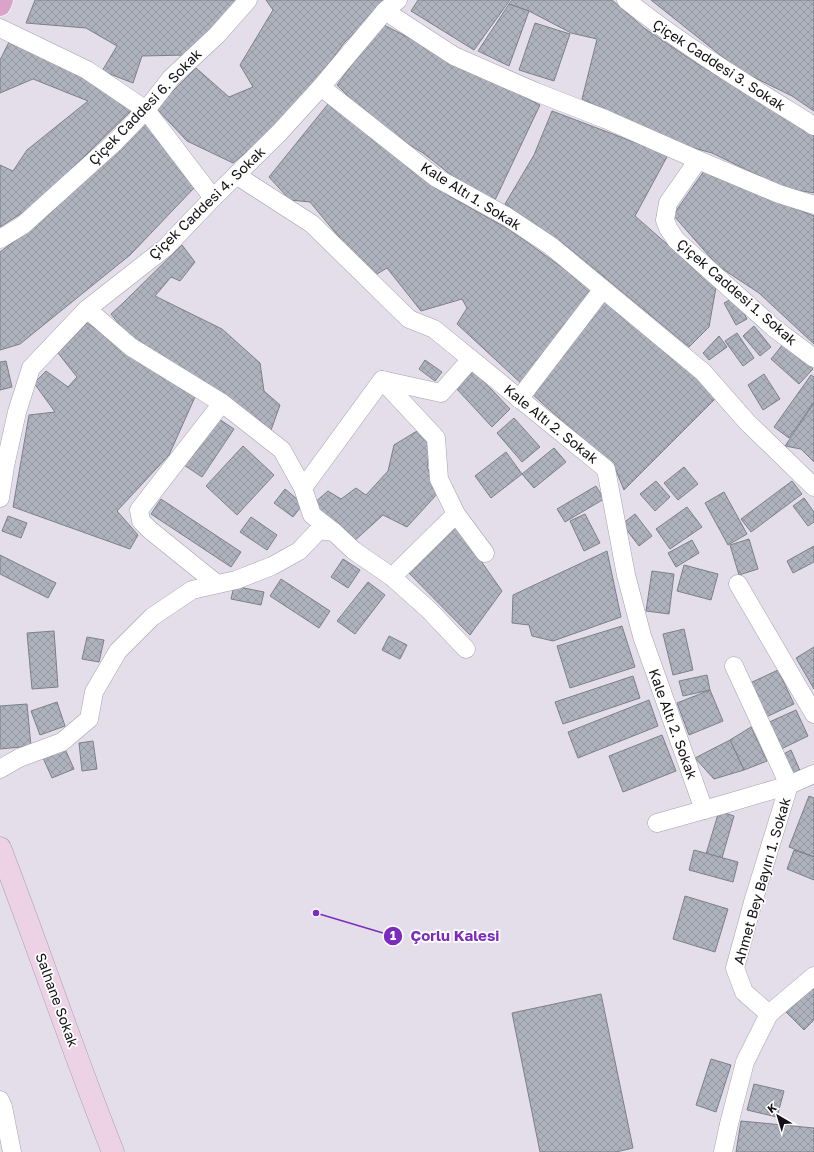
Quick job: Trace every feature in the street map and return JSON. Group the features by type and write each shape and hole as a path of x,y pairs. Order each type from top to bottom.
{"main road":[{"path":"0,5 2,0"}],"street":[{"name":"Çiçek Caddesi 6. Sokak","path":"0,240 23,225 115,142 146,110 171,78 217,35 248,0"},
{"name":"Çiçek Caddesi 3. Sokak","path":"626,0 650,19 718,67 814,126"},
{"path":"391,6 454,56 779,194 814,205"},
{"name":"Çiçek Caddesi 4. Sokak","path":"0,498 5,466 17,412 31,368 87,308 164,248 279,133 391,6"},
{"path":"0,28 87,70 146,110 213,198"},
{"name":"Kale Altı 1. Sokak","path":"321,87 435,177 512,220 551,246 603,289"},
{"name":"Çiçek Caddesi 1. Sokak","path":"698,160 668,203 664,220 668,228 676,240 774,328 814,358"},
{"name":"Kale Altı 2. Sokak","path":"236,175 312,224 409,319 434,329 606,469 626,575 642,636 704,810"},
{"path":"519,399 603,289 703,372 747,422 814,487"},
{"path":"87,308 131,347 222,403 282,450 303,488 312,514 353,550 392,577 429,610 466,649"},
{"path":"382,380 441,393 471,359"},
{"path":"303,488 382,380"},
{"path":"382,380 436,438 440,479 456,514 485,553"},
{"path":"217,584 150,530 141,521 139,510 222,403"},
{"path":"392,577 456,514"},
{"path":"0,769 18,758 62,742 89,719 94,692 118,651 152,618 192,590 236,580 272,566 299,550 319,530 334,532"},
{"path":"738,584 814,714"},
{"path":"734,666 790,785"},
{"path":"657,823 790,785 814,774"},
{"name":"Ahmet Bey Bayırı 1. Sokak","path":"769,1014 744,992 735,968 753,902 790,785"},
{"name":"Salhane Sokak","path":"0,848 113,1152"},
{"path":"724,1152 729,1124 745,1062 769,1014 814,976"},
{"path":"0,1100 3,1107 7,1148"}],"building":[{"path":"35,0 241,0 187,55 142,56 133,83 102,71 117,46 86,28 26,23"},
{"path":"266,0 388,0 344,43 305,96 261,140 233,163 187,141 156,108 196,68 229,97 253,87 240,65 273,10"},
{"path":"418,0 510,0 474,50 411,11"},
{"path":"512,0 612,0 644,28 696,63 814,136 814,193 784,188 712,153 676,143 582,99 597,39 571,33 529,11 509,4"},
{"path":"651,0 814,0 814,111 792,96 739,70"},
{"path":"509,4 529,11 509,66 478,51"},
{"path":"535,23 570,34 554,81 519,70"},
{"path":"382,24 540,105 495,200 460,182 423,153 376,124 337,85"},
{"path":"10,40 66,64 134,108 36,204 0,227 0,165 13,171 27,150 88,101 33,79 0,93 0,60"},
{"path":"328,104 449,196 510,230 595,291 524,386 457,324 467,308 462,299 421,311 387,268 372,277 310,202 290,200 269,177"},
{"path":"552,111 668,155 635,216 716,287 709,327 689,347 569,248 505,204 534,155"},
{"path":"148,119 195,187 130,255 20,344 0,350 0,252 49,214"},
{"path":"704,171 814,216 814,344 759,293 718,266 673,215"},
{"path":"182,245 195,262 180,281 171,277 155,296 222,329 260,363 264,391 280,405 270,433 136,345 111,314"},
{"path":"605,297 719,395 624,490 615,468 531,393"},
{"path":"735,297 747,319 736,325 724,303"},
{"path":"87,323 195,397 169,455 117,511 138,535 130,549 13,507 29,415 55,412 34,383 46,371 68,387 77,377 58,353"},
{"path":"754,326 771,347 760,356 743,336"},
{"path":"737,333 754,358 743,366 725,341"},
{"path":"719,336 727,347 709,360 703,353"},
{"path":"784,343 813,369 799,384 771,359"},
{"path":"425,360 442,372 435,381 419,369"},
{"path":"6,361 12,387 0,390 0,362"},
{"path":"474,371 510,409 492,427 456,388"},
{"path":"764,374 780,399 763,410 748,385"},
{"path":"811,375 814,377 814,402 789,438 774,427"},
{"path":"814,403 814,462 801,449 785,446"},
{"path":"216,417 234,429 202,477 184,465"},
{"path":"514,418 540,447 522,462 497,433"},
{"path":"422,428 432,444 427,467 438,493 407,527 383,515 353,542 313,504 328,491 341,499 356,488 366,495 388,471 394,445"},
{"path":"243,446 274,475 237,515 206,486"},
{"path":"554,448 566,462 534,488 522,474"},
{"path":"506,452 522,474 491,498 475,476"},
{"path":"684,467 698,484 678,500 664,483"},
{"path":"656,481 670,497 655,511 640,494"},
{"path":"792,481 802,494 751,532 741,519"},
{"path":"596,486 604,499 565,522 557,509"},
{"path":"285,489 303,504 293,517 274,503"},
{"path":"724,492 747,534 728,545 705,503"},
{"path":"804,498 814,512 814,522 808,526 793,506"},
{"path":"161,499 241,552 231,567 151,514"},
{"path":"687,507 702,527 670,549 656,529"},
{"path":"585,514 600,543 584,551 570,521"},
{"path":"635,514 652,536 639,546 622,524"},
{"path":"8,516 27,523 21,538 2,531"},
{"path":"251,517 277,535 267,550 240,532"},
{"path":"455,524 502,591 470,635 407,571"},
{"path":"749,539 758,569 739,575 730,545"},
{"path":"692,540 699,553 676,567 668,553"},
{"path":"814,546 814,562 793,573 787,561"},
{"path":"607,551 621,617 553,641 532,636 529,625 512,623 513,595"},
{"path":"0,555 56,583 48,598 0,574"},
{"path":"343,559 360,570 348,588 331,577"},
{"path":"684,565 718,574 711,600 677,591"},
{"path":"652,571 674,574 669,614 646,611"},
{"path":"281,579 330,611 319,628 270,596"},
{"path":"368,582 385,595 355,634 337,621"},
{"path":"234,586 264,592 261,605 231,599"},
{"path":"622,626 635,667 570,688 557,646"},
{"path":"684,629 693,670 673,675 663,634"},
{"path":"54,631 58,687 32,689 27,633"},
{"path":"389,636 407,645 400,659 382,650"},
{"path":"87,637 104,640 99,662 82,659"},
{"path":"814,647 814,689 796,658"},
{"path":"778,670 794,704 764,718 748,684"},
{"path":"707,675 710,690 683,696 679,681"},
{"path":"633,676 640,698 563,724 555,702"},
{"path":"710,690 723,721 689,735 677,703"},
{"path":"649,700 658,726 578,758 568,732"},
{"path":"57,702 65,726 40,735 31,711"},
{"path":"27,704 31,746 0,749 0,706"},
{"path":"796,710 808,736 777,751 765,724"},
{"path":"751,727 767,761 744,770 730,740"},
{"path":"662,735 676,771 623,792 609,756"},
{"path":"730,740 744,770 714,779 695,758"},
{"path":"93,741 97,769 82,771 79,743"},
{"path":"65,749 74,769 52,778 43,758"},
{"path":"791,750 801,773 790,778 780,756"},
{"path":"809,796 814,798 814,857 789,847"},
{"path":"719,811 734,816 722,858 706,854"},
{"path":"694,850 738,862 733,882 689,870"},
{"path":"794,850 814,857 814,880 787,869"},
{"path":"685,896 728,909 715,952 673,939"},
{"path":"814,983 814,1020 804,1030 785,1011"},
{"path":"601,994 633,1148 616,1152 540,1152 512,1013"},
{"path":"711,1059 731,1065 716,1112 696,1105"},
{"path":"754,1084 784,1091 777,1117 747,1110"},
{"path":"741,1121 814,1128 814,1152 736,1152"}],"place":[{"name":"Çorlu Kalesi","path":"316,913"}]}
